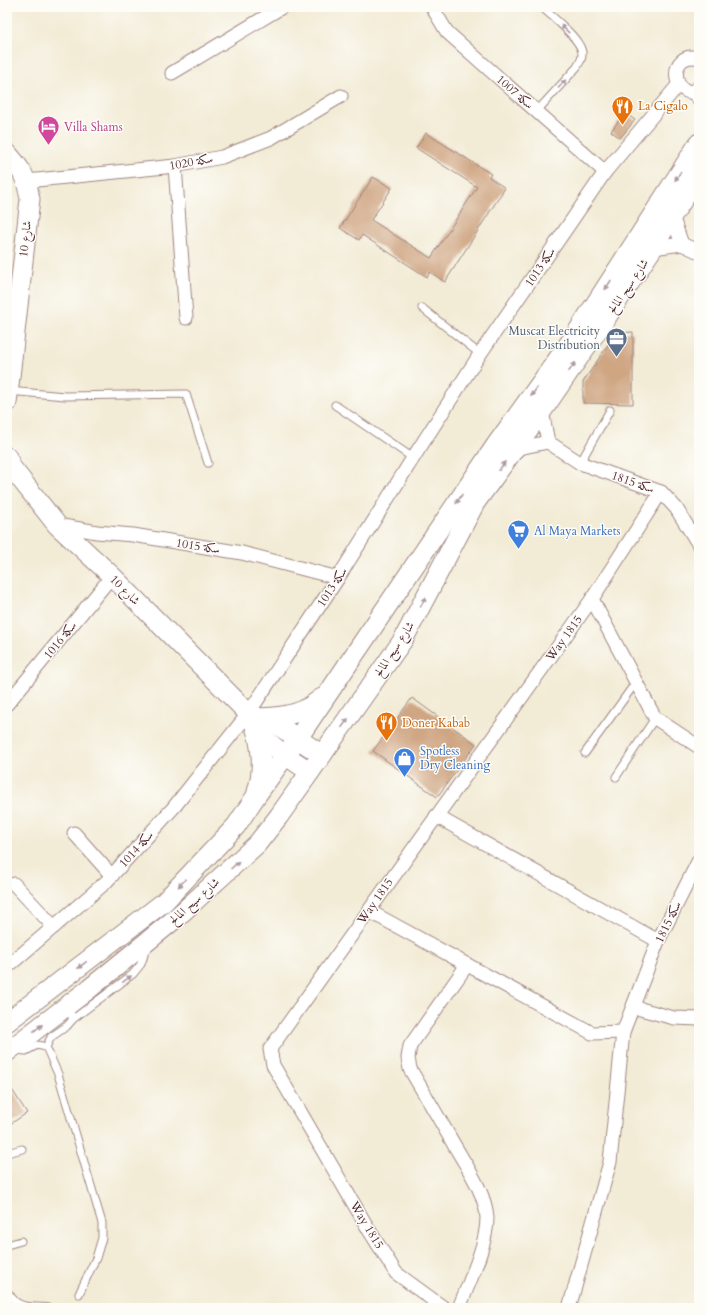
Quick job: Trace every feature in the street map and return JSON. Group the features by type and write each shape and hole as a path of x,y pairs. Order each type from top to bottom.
{"street":[{"path":"172,73 282,7"},
{"name":"سكة 1007","path":"432,7 447,32 605,172"},
{"path":"698,92 691,92 683,88 679,84 676,72 681,62 691,57 699,58"},
{"name":"سكة 1013","path":"254,719 338,578 480,354 605,172 679,84"},
{"name":"سكة 1020","path":"27,181 175,166 222,157 271,138 341,96"},
{"name":"شارع سيح المالح","path":"7,1022 164,902 236,826 298,738 496,445 576,334 699,143"},
{"name":"شارع 10","path":"7,153 20,167 27,181 30,199 8,397"},
{"path":"175,166 186,318"},
{"name":"شارع سيح المالح","path":"8,1051 70,1012 257,844 403,640 475,503 542,411 653,248 672,216 699,176"},
{"path":"672,216 682,244"},
{"path":"653,248 682,244 699,252"},
{"path":"514,449 548,442 542,411"},
{"name":"سكة 1815","path":"548,442 580,463 661,492 676,508 699,545"},
{"name":"شارع 10","path":"7,457 12,468 57,525 112,576 254,719 261,735 310,772"},
{"name":"Way 1815","path":"444,1308 396,1273 369,1230 273,1065 270,1049 592,599 661,492"},
{"name":"سكة 1015","path":"57,525 96,532 133,535 242,553 338,578"},
{"name":"سكة 1016","path":"7,704 112,576"},
{"path":"592,599 655,718 699,747"},
{"path":"254,719 295,713 308,708 329,692"},
{"path":"254,719 274,724 298,738 322,755"},
{"path":"254,719 262,757 260,784 256,796"},
{"name":"سكة 1014","path":"7,967 112,876 254,719"},
{"path":"436,816 658,941"},
{"path":"74,833 112,876"},
{"name":"سكة 1815","path":"633,1007 658,941 699,860"},
{"path":"14,884 54,927"},
{"path":"369,911 592,1033 623,1032"},
{"path":"459,1308 481,1250 487,1217 485,1206 470,1172 410,1069 408,1058 410,1046 467,965"},
{"path":"569,1308 610,1162 623,1032 633,1007 674,1018 699,1019"}],"lane":[{"path":"537,111 577,67 582,60 583,54 576,40 542,7"},
{"path":"422,308 480,354"},
{"path":"8,397 186,394 208,463"},
{"path":"336,405 413,458"},
{"path":"580,463 610,410"},
{"path":"585,753 636,682"},
{"path":"616,777 655,718"},
{"path":"46,1047 51,1037 68,1026 70,1012"},
{"path":"8,1051 26,1051 37,1045 46,1047"},
{"path":"46,1047 58,1074 102,1222 102,1238 96,1258 79,1294"},
{"path":"7,1153 22,1148"},
{"path":"7,1245 21,1241"},
{"path":"7,1292 14,1301 22,1306 48,1308"}],"building":[{"name":"La Cigalo","path":"625,113 635,120 620,138 611,131"},
{"path":"426,133 491,174 489,177 505,188 445,282 430,272 427,277 362,235 359,240 340,228 373,177 392,188 371,220 431,258 477,187 416,148"},
{"name":"Muscat Electricity Distribution","path":"633,332 633,404 583,403 583,382 616,333"},
{"path":"412,698 476,744 437,797 373,751"},
{"path":"7,1082 27,1113 7,1126"}],"place":[{"name":"La Cigalo","path":"623,126"},
{"name":"Villa Shams","path":"49,146"},
{"name":"Muscat Electricity Distribution","path":"616,358"},
{"name":"Al Maya Markets","path":"518,550"},
{"name":"Doner Kabab","path":"387,742"},
{"name":"Spotless Dry Cleaning","path":"404,778"}]}
